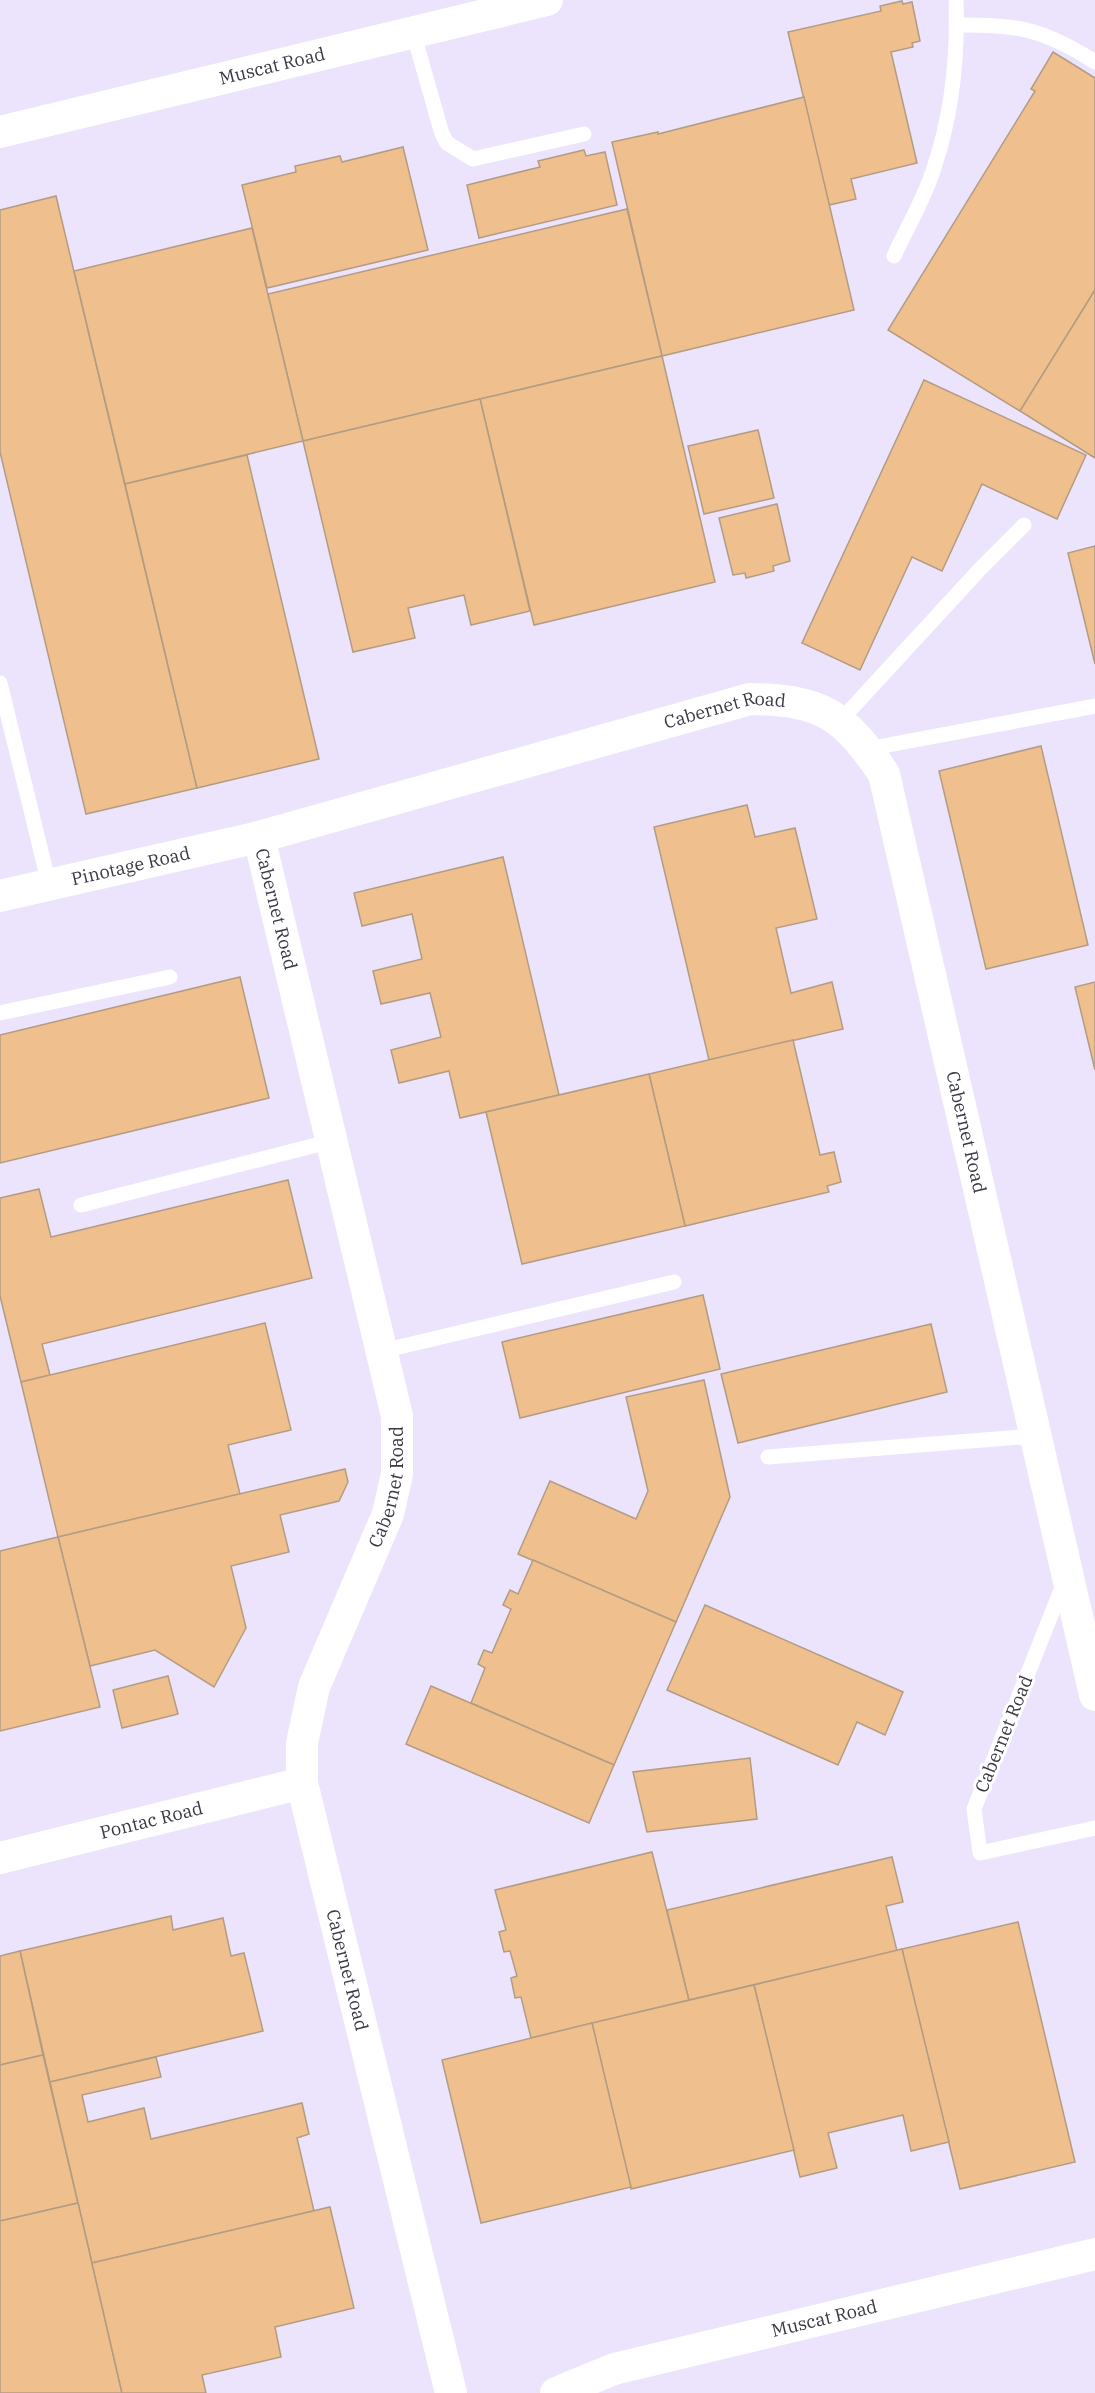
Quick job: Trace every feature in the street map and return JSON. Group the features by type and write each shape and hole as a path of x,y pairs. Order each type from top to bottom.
{"street":[{"name":"Muscat Road","path":"0,132 413,32 511,4 547,0"},
{"name":"Cabernet Road","path":"451,2393 302,1783 302,1743 315,1687 388,1514 397,1474 397,1416 259,837 750,699 786,700 816,708 841,720 867,749 884,774 1095,1695"},
{"name":"Pinotage Road","path":"0,896 259,837"},
{"name":"Pontac Road","path":"0,1858 302,1783"},
{"name":"Muscat Road","path":"556,2393 614,2369 1095,2254"}],"lane":[{"path":"894,256 934,170 944,134 953,82 957,25 956,0"},
{"path":"957,25 1000,25 1029,30 1062,40 1095,62"},
{"path":"413,32 442,134 447,143 473,159 584,134"},
{"path":"841,720 981,568 1024,525"},
{"path":"0,683 49,884"},
{"path":"867,749 1095,706"},
{"path":"0,1013 170,977"},
{"path":"81,1205 332,1141"},
{"path":"382,1351 674,1282"},
{"path":"768,1457 1035,1436"},
{"name":"Cabernet Road","path":"1067,1575 974,1809 980,1853 1095,1828"}],"building":[{"path":"902,1 903,4 912,2 920,41 912,43 913,47 891,52 917,163 851,179 856,199 829,205 788,32 881,11 880,6"},
{"path":"1053,52 1095,78 1095,290 1020,411 888,330 1035,91 1031,89"},
{"path":"804,97 854,310 662,356 612,142 658,132 658,134"},
{"path":"403,147 428,250 267,288 242,185 296,172 295,166 340,156 342,162"},
{"path":"584,150 586,156 605,152 617,205 479,238 467,185 540,167 538,161"},
{"path":"56,196 197,788 86,814 0,452 0,210"},
{"path":"627,209 662,356 303,441 268,294"},
{"path":"252,228 303,441 125,484 74,271"},
{"path":"1095,290 1095,458 1020,411"},
{"path":"662,356 715,582 534,625 480,399"},
{"path":"924,380 1086,455 1057,519 982,484 942,571 912,557 860,670 802,643"},
{"path":"480,399 530,611 471,625 464,595 408,608 415,638 353,652 303,441"},
{"path":"758,430 774,498 704,514 688,446"},
{"path":"247,455 319,759 197,788 125,484"},
{"path":"777,504 790,561 773,566 774,571 746,578 745,573 733,575 719,518"},
{"path":"1095,546 1095,664 1068,553"},
{"path":"1041,746 1088,945 986,969 939,771"},
{"path":"747,805 755,837 795,828 817,919 776,928 791,993 832,982 843,1029 709,1060 654,827"},
{"path":"503,857 559,1095 460,1118 449,1071 399,1083 391,1050 441,1037 430,993 381,1004 373,971 422,959 412,914 362,926 354,893"},
{"path":"240,977 269,1098 0,1163 0,1035"},
{"path":"1095,982 1095,1070 1075,987"},
{"path":"793,1040 820,1155 834,1152 841,1182 827,1186 829,1192 685,1226 649,1074"},
{"path":"649,1074 685,1226 522,1264 486,1112"},
{"path":"288,1180 312,1278 42,1344 50,1375 21,1382 0,1296 0,1198 39,1189 51,1237"},
{"path":"703,1295 720,1369 520,1418 502,1342"},
{"path":"265,1323 291,1430 228,1445 240,1494 58,1537 21,1382"},
{"path":"931,1324 947,1392 738,1443 721,1374"},
{"path":"704,1380 730,1497 676,1622 518,1554 550,1481 636,1519 648,1491 626,1397"},
{"path":"345,1469 348,1482 339,1501 280,1515 289,1552 231,1566 246,1628 214,1687 155,1650 90,1666 58,1537"},
{"path":"58,1537 100,1707 0,1731 0,1551"},
{"path":"533,1560 676,1622 614,1765 471,1703 485,1668 478,1664 484,1650 492,1653 511,1609 503,1605 510,1590 518,1594"},
{"path":"705,1605 903,1692 885,1735 857,1722 838,1765 667,1690"},
{"path":"168,1676 178,1714 122,1728 113,1690"},
{"path":"431,1686 614,1765 589,1823 406,1744"},
{"path":"750,1758 757,1819 647,1832 633,1772"},
{"path":"652,1852 689,2000 531,2038 521,1997 515,1998 511,1978 517,1976 510,1951 504,1952 499,1932 506,1930 495,1890"},
{"path":"892,1857 903,1902 886,1906 897,1951 689,2000 667,1910"},
{"path":"171,1916 173,1930 223,1918 231,1956 244,1953 263,2031 50,2082 20,1951"},
{"path":"1018,1922 1075,2162 960,2189 902,1949"},
{"path":"902,1949 949,2142 911,2151 903,2115 828,2133 837,2168 800,2177 754,1985"},
{"path":"20,1951 43,2055 0,2065 0,1956"},
{"path":"754,1985 794,2150 631,2189 592,2023"},
{"path":"592,2023 631,2187 481,2223 442,2060"},
{"path":"43,2055 78,2203 0,2221 0,2065"},
{"path":"156,2057 161,2077 82,2095 88,2122 144,2108 151,2139 302,2103 309,2134 297,2138 314,2211 92,2263 50,2082"},
{"path":"78,2203 122,2393 0,2393 0,2221"},
{"path":"330,2207 354,2308 275,2327 281,2357 202,2375 206,2393 122,2393 92,2263"}]}
